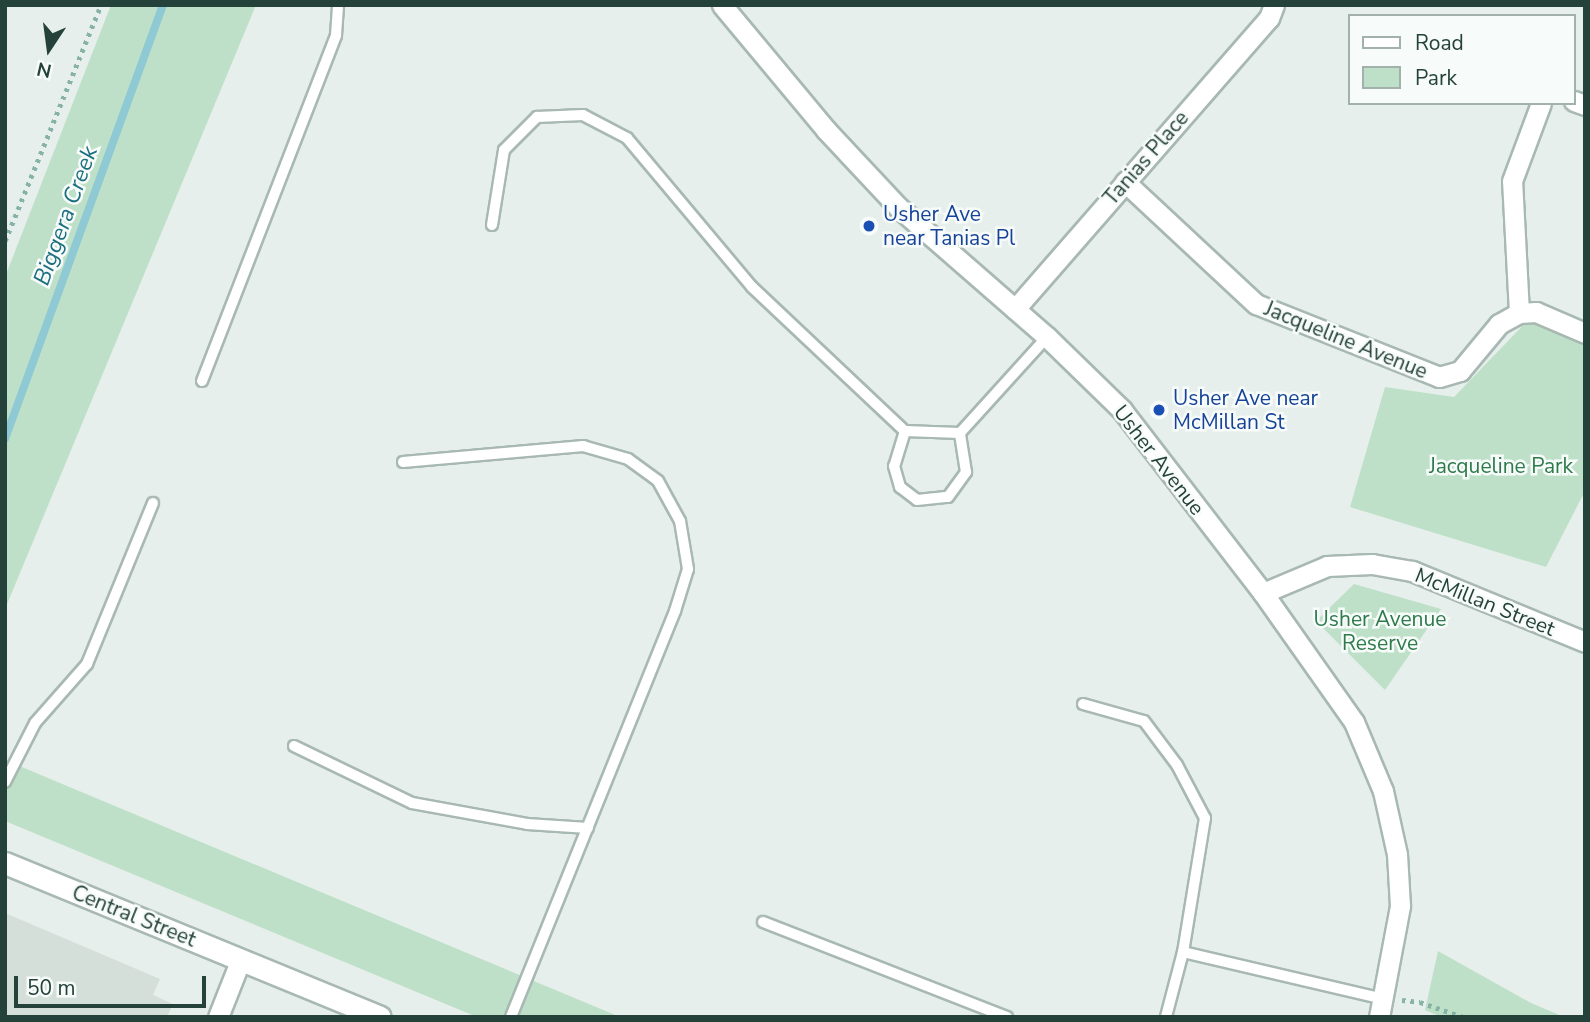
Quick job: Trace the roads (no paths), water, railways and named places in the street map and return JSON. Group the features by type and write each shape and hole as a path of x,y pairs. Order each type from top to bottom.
{"main road":[{"name":"Central Street","path":"5,863 380,1017"}],"street":[{"name":"Usher Avenue","path":"723,5 898,207 1047,337 1122,410 1263,593 1354,722 1383,791 1397,854 1400,906 1381,1008"},
{"name":"Tanias Place","path":"1015,309 1269,18 1274,5"},
{"path":"1540,105 1512,181 1519,313 1536,312 1585,333"},
{"name":"Jacqueline Avenue","path":"1125,181 1256,304 1439,377 1460,371 1499,324 1519,313"},
{"name":"McMillan Street","path":"1263,593 1327,566 1372,564 1412,571 1585,642"},
{"path":"218,1017 241,959"}],"lane":[{"path":"202,381 336,35 338,5"},
{"path":"492,225 504,150 537,117 583,115 627,138 752,287 905,431 960,433 1047,337"},
{"path":"905,431 895,456 896,477 908,494 928,502 948,497 963,482 966,461 960,433"},
{"path":"403,462 583,446 628,459 658,481 680,521 688,569 588,828 511,1017"},
{"path":"5,782 36,723 87,664 153,503"},
{"path":"1083,704 1144,721 1177,765 1205,818 1183,952 1166,1017"},
{"path":"294,746 412,803 527,824 588,828"},
{"path":"763,922 1007,1017"},
{"path":"1183,952 1381,1008"}],"waterway":[{"name":"Biggera Creek","path":"5,439 163,5"}],"place":[{"name":"Usher Ave near Tanias Pl","path":"869,226"},
{"name":"Usher Ave near McMillan St","path":"1159,410"}],"park label":[{"name":"Jacqueline Park","path":"1501,466"},
{"name":"Usher Avenue Reserve","path":"1380,631"}]}
